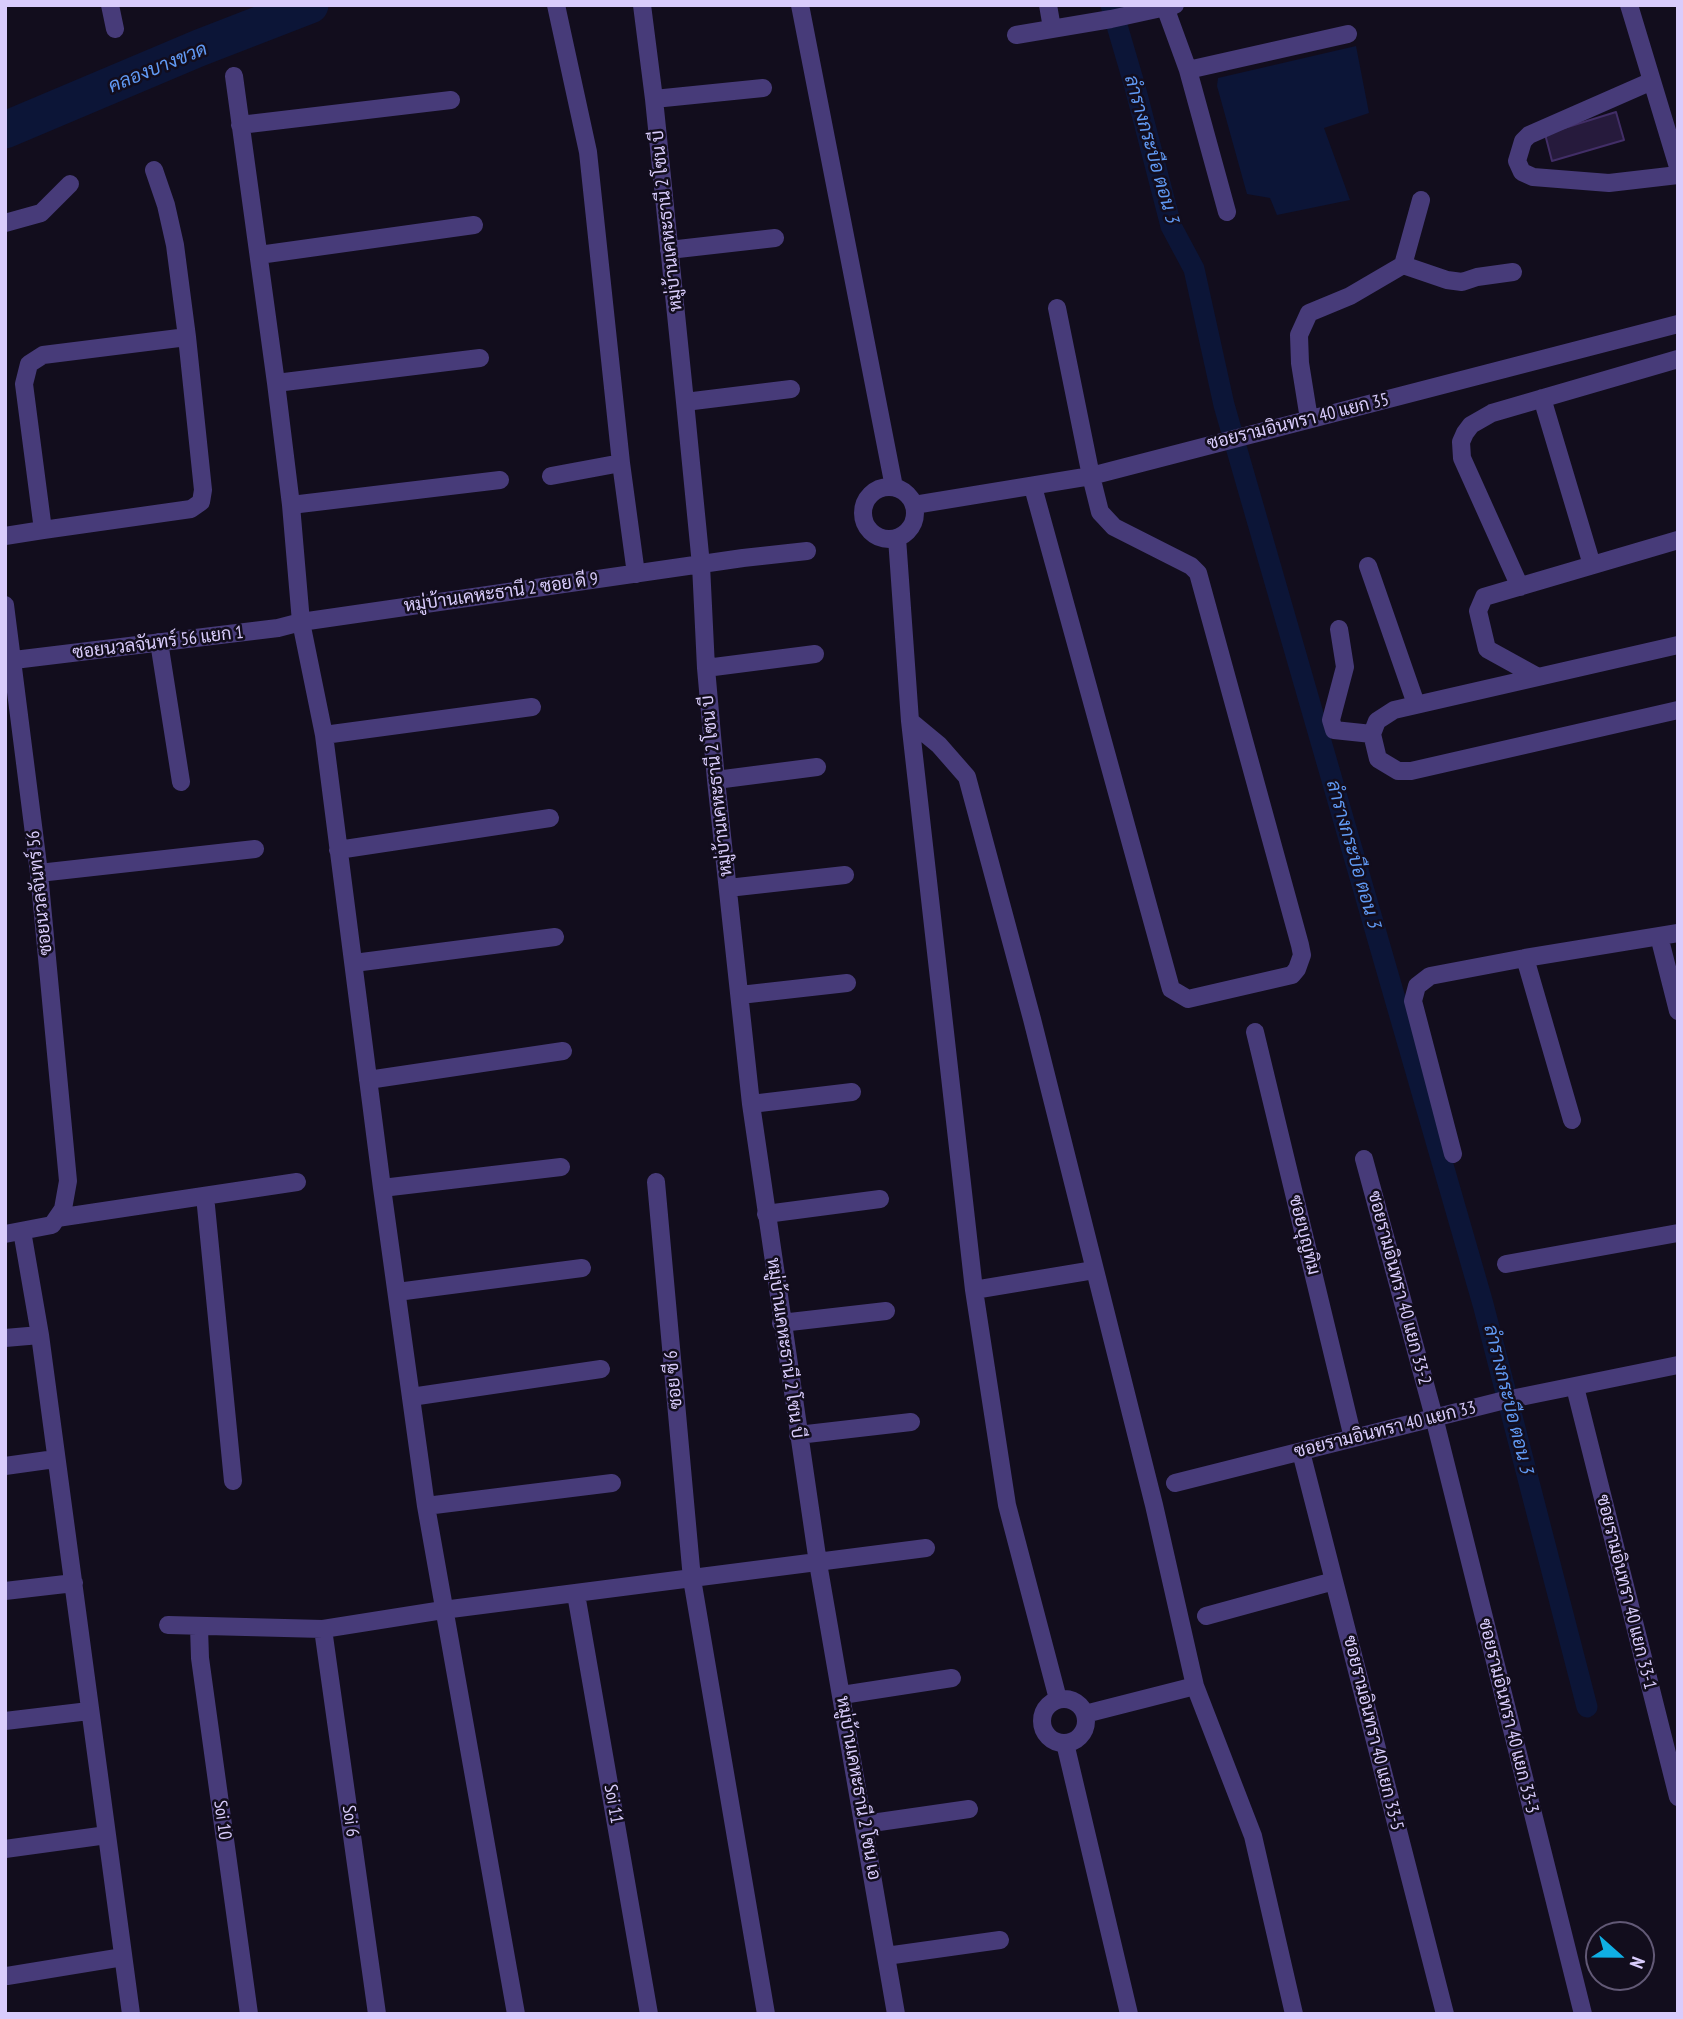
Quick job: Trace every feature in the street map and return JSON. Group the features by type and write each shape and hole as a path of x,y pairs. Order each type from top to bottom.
{"street":[{"path":"110,5 115,29"},
{"path":"556,5 588,152 621,463 636,574"},
{"name":"หมู่บ้านเคหะธานี 2 โซน บี","path":"642,5 685,402 701,565 706,668 716,780 751,1104 818,1563"},
{"path":"800,5 894,487"},
{"path":"1048,5 1052,27"},
{"path":"1629,5 1652,81 1673,135 1678,167"},
{"path":"1016,35 1170,6 1227,212"},
{"path":"1188,70 1348,34"},
{"path":"234,76 291,505 301,622 324,735 426,1506 516,2014"},
{"path":"1652,81 1529,135 1523,141 1517,161 1522,172 1533,177 1609,183 1678,175"},
{"path":"654,99 763,88"},
{"path":"240,125 451,100"},
{"path":"5,536 191,509 201,502 203,490 175,245 166,205 154,170"},
{"path":"5,223 41,213 70,184"},
{"path":"1309,419 1300,363 1300,335 1308,313 1350,296 1404,265 1421,200"},
{"path":"259,255 474,225"},
{"path":"669,250 775,238"},
{"path":"1404,265 1447,280 1462,282 1513,272"},
{"path":"1033,487 1171,989 1188,999 1293,975 1302,955 1300,945 1198,573 1191,566 1114,527 1100,512 1057,308"},
{"name":"ซอยรามอินทรา 40 แยก 35","path":"914,505 1091,476 1678,324"},
{"path":"43,530 24,384 29,364 43,355 187,337"},
{"path":"276,383 480,358"},
{"path":"1520,587 1462,458 1461,442 1471,425 1492,413 1678,359"},
{"path":"685,402 792,389"},
{"path":"1542,398 1592,565"},
{"path":"551,476 621,463"},
{"path":"291,505 500,480"},
{"path":"885,487 894,487 903,490 910,497 914,505 914,521 911,529 897,538 878,538 865,524 863,515 868,496 885,487"},
{"path":"897,538 911,721 974,1290 1007,1506 1058,1699"},
{"path":"1536,676 1487,649 1478,617 1479,604 1484,597 1678,540"},
{"name":"หมู่บ้านเคหะธานี 2 ซอย ดี 9","path":"301,622 807,551"},
{"path":"1368,566 1416,704"},
{"name":"ซอยนวลจันทร์ 56","path":"5,605 14,660 11,689 39,873 68,1181 64,1209 57,1218"},
{"name":"ซอยนวลจันทร์ 56 แยก 1","path":"14,660 278,628 301,622"},
{"path":"1339,629 1345,667 1331,720 1334,730 1372,734"},
{"path":"159,642 181,782"},
{"path":"1678,645 1394,709 1377,721 1372,734 1378,758 1398,771 1411,771 1678,710"},
{"path":"706,668 815,654"},
{"path":"324,735 532,706"},
{"path":"911,721 939,745 967,777 1032,1019 1154,1505 1195,1686 1253,1836 1294,2014"},
{"path":"716,780 817,767"},
{"path":"338,850 550,818"},
{"path":"39,873 255,849"},
{"path":"728,888 845,876"},
{"path":"1453,1154 1413,1001 1417,986 1430,976 1678,933"},
{"path":"1659,936 1678,1011"},
{"path":"354,963 555,937"},
{"path":"1525,958 1572,1120"},
{"path":"740,995 846,983"},
{"name":"ซอยบุญทิม","path":"1255,1032 1353,1438"},
{"path":"368,1080 563,1051"},
{"path":"751,1104 852,1092"},
{"name":"ซอยรามอินทรา 40 แยก 33-2","path":"1364,1159 1434,1417"},
{"path":"382,1188 561,1167"},
{"name":"ซอย ซี 6","path":"656,1181 692,1579 766,2014"},
{"path":"131,2014 40,1335 14,1233 51,1224 57,1218 297,1182"},
{"path":"205,1196 233,1481"},
{"path":"766,1214 880,1199"},
{"path":"1506,1264 1678,1233"},
{"path":"397,1292 582,1268"},
{"path":"974,1290 1094,1270"},
{"path":"781,1323 886,1311"},
{"path":"5,1338 40,1335"},
{"name":"ซอยรามอินทรา 40 แยก 33","path":"1175,1483 1506,1400 1678,1365"},
{"path":"411,1397 601,1369"},
{"name":"ซอยรามอินทรา 40 แยก 33-1","path":"1575,1387 1678,1797"},
{"name":"ซอยรามอินทรา 40 แยก 33-3","path":"1434,1417 1583,2014"},
{"path":"798,1435 911,1422"},
{"name":"ซอยรามอินทรา 40 แยก 33-5","path":"1301,1452 1445,2014"},
{"path":"5,1466 55,1460"},
{"path":"426,1506 612,1483"},
{"path":"168,1625 323,1629 443,1610 926,1548"},
{"name":"หมู่บ้านเคหะธานี 2 โซน เอ","path":"818,1563 896,2014"},
{"path":"1206,1616 1334,1581"},
{"path":"5,1591 74,1583"},
{"name":"Soi 11","path":"576,1594 649,2014"},
{"name":"Soi 10","path":"200,1627 200,1658 249,2014"},
{"name":"Soi 6","path":"323,1629 377,2014"},
{"path":"842,1695 952,1678"},
{"path":"1085,1714 1195,1686"},
{"path":"1058,1699 1078,1703 1085,1714 1082,1733 1078,1738 1065,1743 1052,1740 1043,1731 1041,1724 1041,1717 1047,1706 1058,1699"},
{"path":"5,1721 89,1711"},
{"path":"1065,1743 1129,2014"},
{"path":"865,1824 969,1809"},
{"path":"5,1849 107,1835"},
{"path":"886,1956 1000,1940"},
{"path":"7,1976 123,1957"}],"water":[{"path":"1356,46 1369,113 1324,128 1350,200 1277,215 1270,198 1247,194 1217,86 1218,78"}],"building":[{"path":"1616,112 1624,140 1552,161 1545,134"}],"waterway":[{"name":"คลองบางขวด","path":"5,130 199,48 310,5"},
{"name":"ลำรางกระบือ ตอน 3","path":"1111,5 1171,226 1194,269 1224,405 1483,1304 1587,1707"}]}
